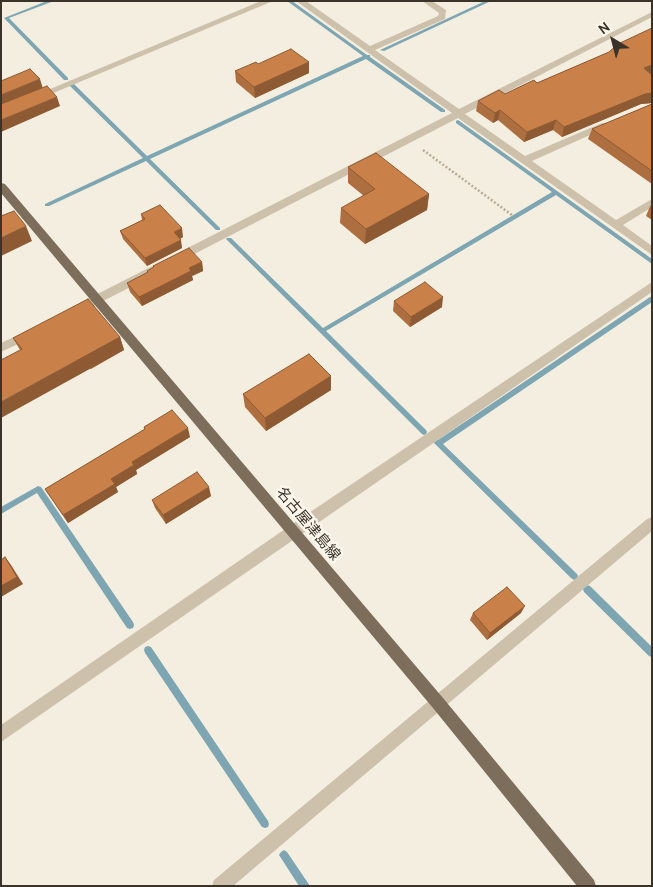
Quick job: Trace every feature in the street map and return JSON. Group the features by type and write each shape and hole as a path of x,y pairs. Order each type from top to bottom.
{"main road":[{"name":"名古屋津島線","path":"1,186 438,703 588,886"}],"street":[{"path":"29,100 269,1"},
{"path":"300,1 652,251"},
{"path":"369,50 442,17 443,12 426,1"},
{"path":"62,317 652,14"},
{"path":"525,160 610,123"},
{"path":"616,225 652,202"},
{"path":"1,734 292,531 652,286"},
{"path":"1,348 36,330"},
{"path":"220,886 652,523"}],"path":[{"path":"408,139 512,215"}],"building":[{"path":"652,28 652,65 644,68 652,75 652,93 645,94 564,127 556,120 527,132 500,110 495,113 478,101 499,90 505,94 534,80 537,83 609,52 618,44"},
{"path":"291,49 309,62 254,87 235,71 256,62 258,64"},
{"path":"30,69 40,79 1,95 1,81"},
{"path":"47,86 57,97 1,120 1,104"},
{"path":"652,104 652,171 592,129"},
{"path":"376,153 429,194 366,229 341,208 375,189 348,167"},
{"path":"160,205 182,228 174,232 181,240 145,258 120,231 145,219 141,214"},
{"path":"14,211 26,226 1,238 1,216"},
{"path":"189,248 202,262 189,268 191,271 139,297 127,283 148,272 153,266"},
{"path":"425,282 443,297 411,317 394,301"},
{"path":"88,299 120,337 1,402 1,360 22,349 13,338"},
{"path":"309,354 331,376 265,418 243,394"},
{"path":"172,410 188,428 132,462 134,465 111,479 115,484 63,515 45,489 145,429 144,427"},
{"path":"197,472 209,487 163,515 152,500"},
{"path":"5,557 17,577 1,586 1,560"},
{"path":"507,587 525,606 490,633 473,613"}],"waterway":[{"path":"52,1 6,18 66,79"},
{"path":"289,1 367,57"},
{"path":"382,50 489,1"},
{"path":"147,159 367,57"},
{"path":"367,57 443,111"},
{"path":"72,85 147,159"},
{"path":"458,122 652,262"},
{"path":"47,205 147,159"},
{"path":"147,159 218,229"},
{"path":"322,331 555,193"},
{"path":"229,239 424,432"},
{"path":"438,444 652,299"},
{"path":"438,444 574,576"},
{"path":"1,511 38,489 130,625"},
{"path":"587,589 652,653"},
{"path":"148,650 265,824"},
{"path":"284,855 305,886"}]}
